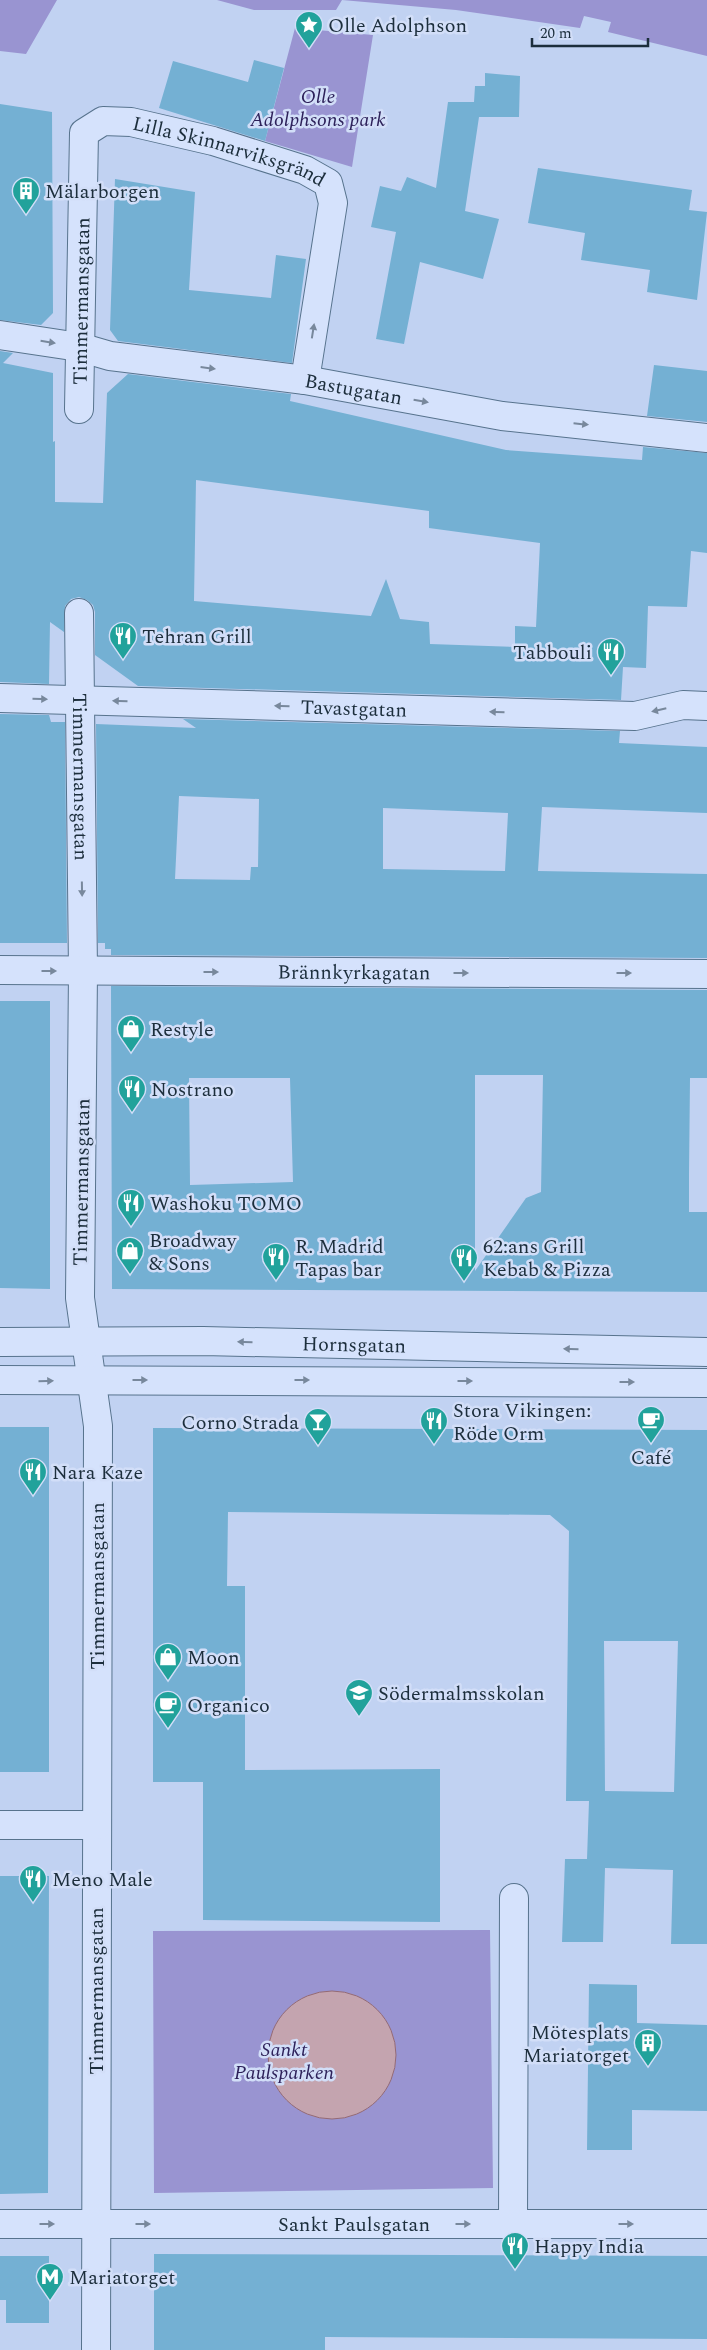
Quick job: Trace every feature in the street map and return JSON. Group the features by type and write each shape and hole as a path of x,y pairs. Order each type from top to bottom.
{"street":[{"name":"Lilla Skinnarviksgränd","path":"84,133 103,120 131,122 213,141 305,170 328,183 333,202 305,380"},
{"name":"Timmermansgatan","path":"79,409 84,133"},
{"name":"Bastugatan","path":"0,335 80,347 110,356 305,380 502,416 707,438"},
{"name":"Timmermansgatan","path":"79,613 84,971 80,1298 98,1426 94,2223 96,2350"},
{"name":"Tavastgatan","path":"0,698 635,716 683,705 707,706"},
{"name":"Brännkyrkagatan","path":"0,970 707,974"},
{"name":"Hornsgatan","path":"0,1342 203,1341 707,1352"},
{"name":"Hornsgatan","path":"0,1380 707,1383"},
{"path":"0,1825 97,1825"},
{"path":"513,2224 514,1898"},
{"name":"Sankt Paulsgatan","path":"0,2224 707,2224"}],"green space":[{"path":"0,0 57,0 26,54 0,51"},
{"path":"217,0 342,0 336,10 254,10"},
{"path":"342,0 707,0 707,56 608,32 611,22 584,16 580,28 456,10"},
{"name":"Olle Adolphsons park","path":"295,28 373,35 352,167 265,141"},
{"name":"Sankt Paulsparken","path":"490,1930 493,2188 154,2193 153,1931"}],"shaded area":[{"path":"332,1991 357,1995 378,2009 392,2030 396,2055 392,2080 378,2101 357,2115 332,2119 307,2115 286,2101 272,2080 268,2055 272,2030 286,2009 307,1995"}],"building":[{"path":"254,60 284,68 265,141 159,108 173,61 248,82"},
{"path":"485,73 520,76 519,117 479,117 465,211 499,219 483,279 420,262 404,344 376,339 396,232 371,227 380,186 401,191 407,177 436,188 448,102 474,102 475,86 485,86"},
{"name":"Mälarborgen","path":"0,104 52,112 53,313 41,325 0,320"},
{"path":"538,168 692,190 689,210 707,212 697,300 647,292 650,270 581,260 585,233 528,223"},
{"path":"115,179 195,192 189,290 271,298 276,255 306,259 292,363 118,341 110,330"},
{"path":"0,351 13,353 3,363 53,373 55,502 103,503 107,393 128,374 291,394 290,401 506,450 642,460 643,447 707,453 707,553 691,551 687,607 648,606 646,668 623,667 621,700 138,686 95,655 95,612 93,605 79,597 71,599 65,606 64,632 50,622 49,684 0,682","holes":["196,480 429,511 429,528 540,543 536,627 515,626 515,647 430,644 429,622 400,619 386,579 371,616 194,601"]},
{"path":"654,365 707,371 707,422 647,416"},
{"path":"0,714 49,715 51,722 65,722 67,943 0,943"},
{"path":"183,719 620,731 619,743 707,747 707,813 542,807 538,871 707,874 707,958 111,955 111,949 105,949 105,943 98,943 96,724 196,728","holes":["179,796 259,799 258,867 251,867 250,880 175,879","383,808 508,813 505,871 383,869"]},
{"path":"111,986 707,990 707,1078 690,1078 689,1212 707,1212 707,1292 112,1289","holes":["475,1075 543,1075 541,1192 526,1198 475,1271","189,1078 290,1078 293,1182 190,1185"]},
{"path":"0,1001 50,1001 50,1289 0,1288"},
{"path":"0,1427 49,1427 49,1772 0,1772"},
{"path":"153,1428 707,1430 707,1944 671,1944 673,1870 605,1868 603,1942 562,1942 565,1859 587,1859 589,1801 566,1801 569,1531 550,1515 228,1512 227,1586 245,1586 245,1770 440,1769 440,1922 203,1920 203,1782 153,1782","holes":["604,1641 678,1641 674,1792 605,1791"]},
{"path":"0,1876 49,1876 48,2193 0,2194"},
{"name":"Mötesplats Mariatorget","path":"589,1984 637,1985 637,2023 707,2025 707,2111 632,2110 632,2150 587,2150"},
{"path":"154,2254 707,2256 707,2339 325,2337 325,2350 154,2350"},
{"path":"0,2256 49,2256 49,2323 6,2323 6,2300 0,2300"}],"place":[{"name":"Olle Adolphson","path":"309,49"},
{"name":"Mälarborgen","path":"26,215"},
{"name":"Tehran Grill","path":"123,660"},
{"name":"Tabbouli","path":"611,676"},
{"name":"Restyle","path":"131,1053"},
{"name":"Nostrano","path":"132,1113"},
{"name":"Washoku TOMO","path":"131,1227"},
{"name":"Broadway & Sons","path":"130,1275"},
{"name":"R. Madrid Tapas bar","path":"276,1281"},
{"name":"62:ans Grill Kebab & Pizza","path":"464,1282"},
{"name":"Café","path":"651,1444"},
{"name":"Stora Vikingen: Röde Orm","path":"434,1445"},
{"name":"Corno Strada","path":"318,1446"},
{"name":"Nara Kaze","path":"33,1496"},
{"name":"Moon","path":"168,1681"},
{"name":"Södermalmsskolan","path":"359,1717"},
{"name":"Organico","path":"168,1729"},
{"name":"Meno Male","path":"33,1903"},
{"name":"Mötesplats Mariatorget","path":"648,2067"},
{"name":"Happy India","path":"515,2270"},
{"name":"Mariatorget","path":"50,2301"}]}
